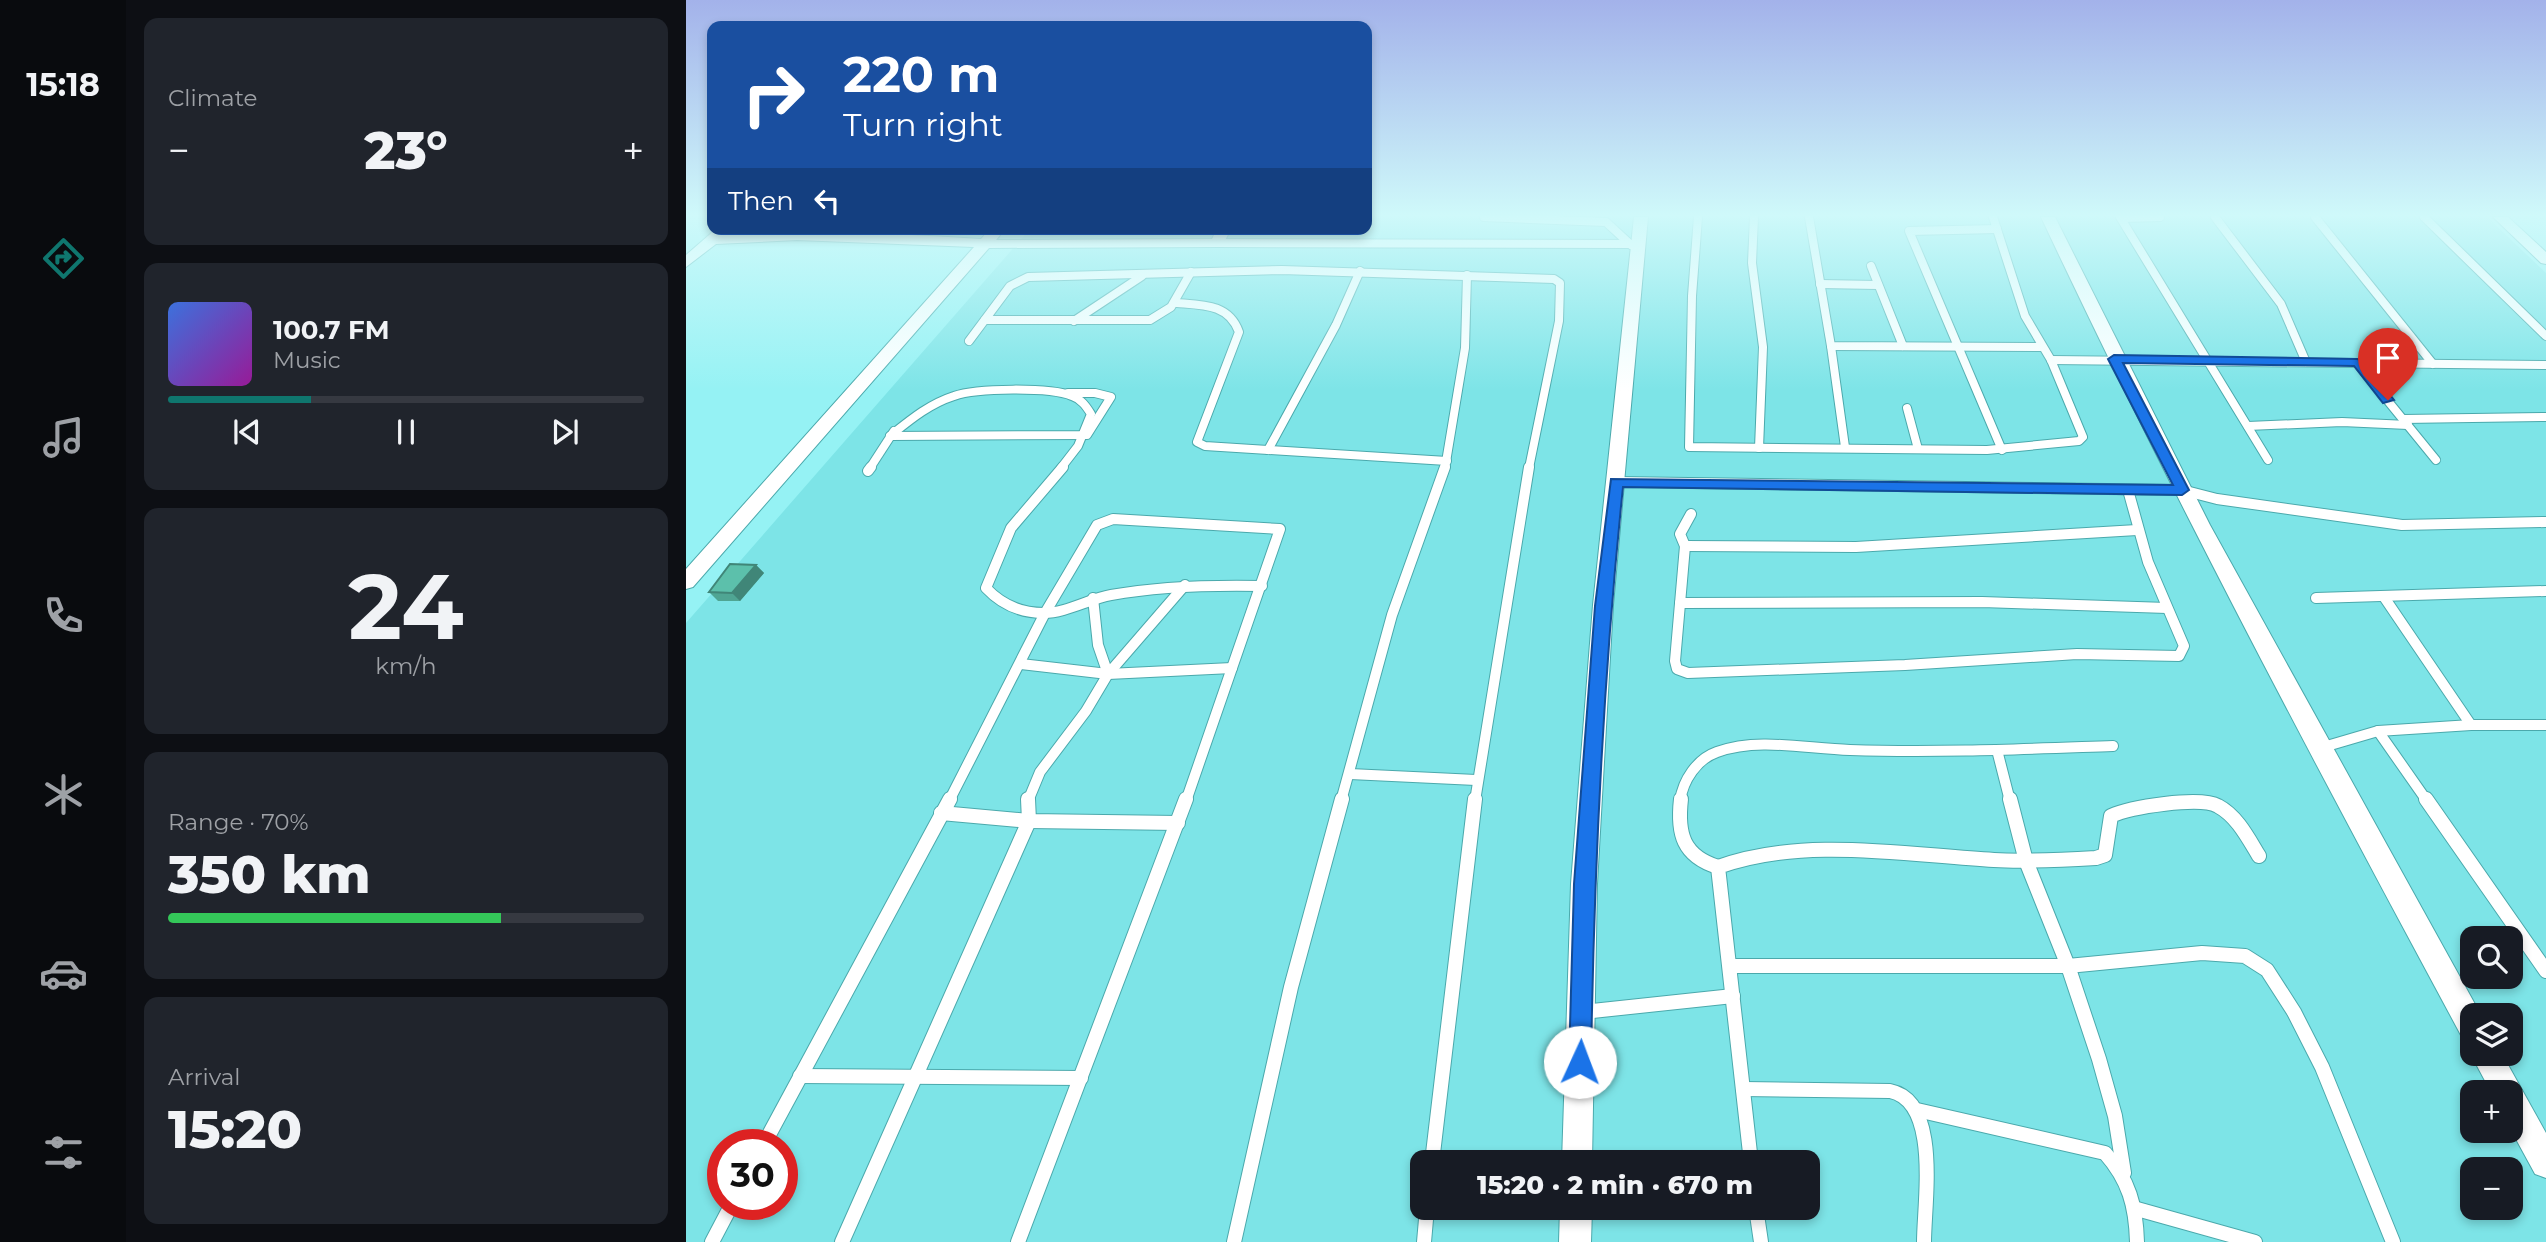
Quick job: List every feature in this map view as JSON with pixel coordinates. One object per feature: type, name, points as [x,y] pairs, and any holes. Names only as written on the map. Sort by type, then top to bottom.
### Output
[{"type":"street","points":[[686,582],[958,275]]},
{"type":"street","points":[[1577,1150],[1584,884],[1603,606],[1616,482],[1632,275]]},
{"type":"street","points":[[2075,275],[2114,359],[2182,490],[2460,1005]]},
{"type":"street","points":[[2523,1122],[2546,1163]]},
{"type":"street","points":[[1574,1242],[1575,1220]]},
{"type":"lane","points":[[969,341],[1010,286],[1028,277],[1155,275]]},
{"type":"lane","points":[[985,320],[1150,320],[1164,315],[1177,303],[1190,275]]},
{"type":"lane","points":[[1268,450],[1336,325],[1358,275]]},
{"type":"lane","points":[[1234,1242],[1291,987],[1392,615],[1437,497],[1447,461],[1465,348],[1467,275],[1554,279],[1560,284],[1559,321],[1512,556],[1476,780],[1433,1150]]},
{"type":"lane","points":[[1694,275],[1687,440],[1689,447],[1696,450],[1845,447],[2002,450],[2059,445],[2083,438],[2050,360],[2025,316],[2012,275]]},
{"type":"lane","points":[[1754,275],[1763,347],[1759,448]]},
{"type":"lane","points":[[1818,275],[1845,447]]},
{"type":"lane","points":[[1874,275],[1903,346]]},
{"type":"lane","points":[[1928,275],[2002,450]]},
{"type":"lane","points":[[2156,275],[2268,460]]},
{"type":"lane","points":[[2262,275],[2281,304],[2306,362]]},
{"type":"lane","points":[[2362,275],[2433,364]]},
{"type":"lane","points":[[2483,275],[2546,336]]},
{"type":"lane","points":[[1074,321],[1142,276]]},
{"type":"lane","points":[[1819,284],[1878,285]]},
{"type":"lane","points":[[1177,303],[1214,306],[1228,311],[1236,318],[1239,332],[1197,442],[1205,446],[1447,461]]},
{"type":"lane","points":[[1831,346],[2042,348]]},
{"type":"lane","points":[[2050,360],[2546,365]]},
{"type":"lane","points":[[2357,363],[2436,460]]},
{"type":"lane","points":[[890,436],[916,412],[941,398],[975,390],[1071,395],[1084,403],[1091,414],[1087,435]]},
{"type":"lane","points":[[869,471],[890,436],[912,411],[925,401],[944,394],[1107,395],[1111,397],[1087,435],[1001,544],[986,588],[995,599],[1009,607],[1045,613],[1093,598],[1185,585],[1262,586]]},
{"type":"lane","points":[[1907,408],[1918,449]]},
{"type":"lane","points":[[2248,426],[2546,416]]},
{"type":"lane","points":[[890,436],[1087,435]]},
{"type":"lane","points":[[1616,482],[2182,490],[2217,499],[2402,524],[2546,522]]},
{"type":"lane","points":[[1691,514],[1680,534],[1685,546],[1675,661],[1677,668],[1688,673],[1905,665],[2077,653],[2179,656],[2184,646],[2137,530],[2127,490]]},
{"type":"lane","points":[[772,1129],[1021,664],[1045,613],[1097,525],[1113,519],[1280,529],[1178,823],[1018,1242]]},
{"type":"lane","points":[[1685,546],[1856,547],[2137,530]]},
{"type":"lane","points":[[842,1242],[1029,821],[1028,800],[1040,772],[1108,674],[1185,585]]},
{"type":"lane","points":[[2316,598],[2546,591]]},
{"type":"lane","points":[[2384,597],[2471,725]]},
{"type":"lane","points":[[1093,598],[1098,645],[1108,674]]},
{"type":"lane","points":[[1680,603],[1982,602],[2167,608]]},
{"type":"lane","points":[[1021,664],[1108,674],[1232,668]]},
{"type":"lane","points":[[2320,748],[2378,732],[2471,725],[2546,725]]},
{"type":"lane","points":[[2378,732],[2546,971]]},
{"type":"lane","points":[[2113,746],[1997,750],[1745,746],[1712,753],[1688,778],[1676,805],[1685,847],[1704,866],[1718,867],[1732,859],[1826,852],[2026,861],[2105,855],[2111,816],[2126,809],[2209,802],[2222,806],[2233,816],[2259,856]]},
{"type":"lane","points":[[1997,750],[2026,861],[2068,967],[2115,1116],[2124,1173],[2137,1209],[2137,1242]]},
{"type":"lane","points":[[1350,774],[1476,780]]},
{"type":"lane","points":[[942,813],[1029,821],[1178,823]]},
{"type":"lane","points":[[1718,867],[1750,1150]]},
{"type":"lane","points":[[1730,966],[2068,967],[2202,953],[2245,956],[2267,970],[2282,989],[2322,1067],[2393,1242]]},
{"type":"lane","points":[[1581,1012],[1733,996]]},
{"type":"lane","points":[[800,1076],[1080,1078]]},
{"type":"lane","points":[[1743,1089],[1890,1091],[1907,1096],[1917,1110],[1927,1186],[1923,1242]]},
{"type":"lane","points":[[1917,1110],[2105,1153],[2124,1173]]},
{"type":"lane","points":[[2137,1209],[2255,1242]]},
{"type":"lane","points":[[712,1242],[724,1220]]},
{"type":"lane","points":[[1424,1242],[1426,1220]]},
{"type":"lane","points":[[1758,1220],[1761,1242]]},
{"type":"shaded area","points":[[990,275],[2546,275],[2546,1242],[686,1242],[686,623]]},
{"type":"building","points":[[730,564],[756,565],[732,593],[709,592]]},
{"type":"route","points":[[1580,1062],[1584,884],[1603,606],[1616,482],[2182,490],[2114,359],[2357,363],[2388,400]]}]
